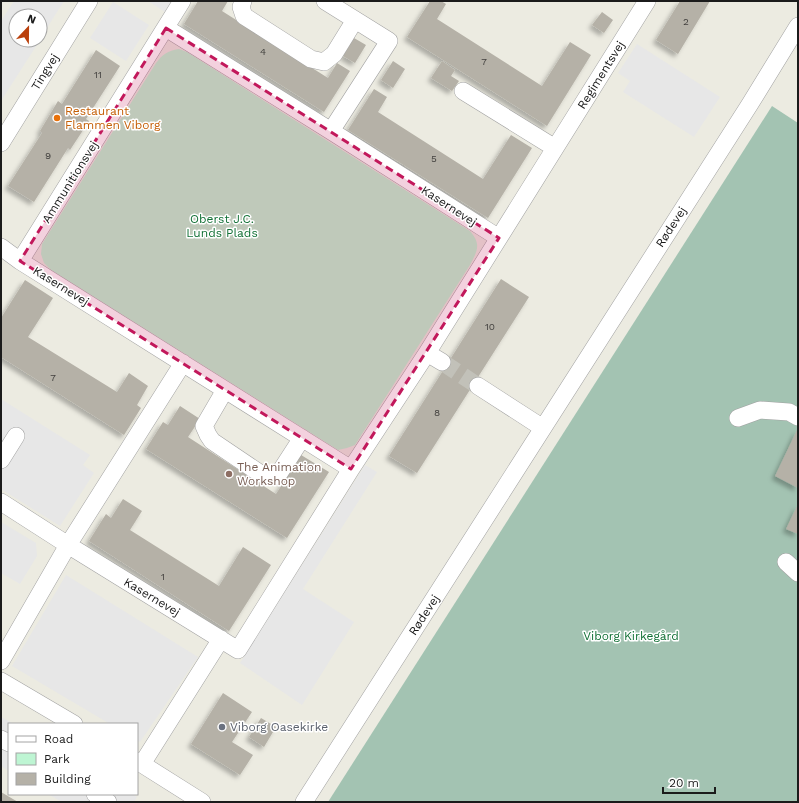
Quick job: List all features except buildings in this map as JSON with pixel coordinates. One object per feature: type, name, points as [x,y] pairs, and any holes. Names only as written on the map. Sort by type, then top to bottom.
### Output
[{"type":"street","name":"Tingvej","points":[[1,143],[89,1]]},
{"type":"street","name":"Ammunitionsvej","points":[[20,261],[182,1]]},
{"type":"street","points":[[243,1],[242,7],[244,16],[311,59],[324,62],[334,54],[355,20]]},
{"type":"street","points":[[325,1],[389,41],[331,131]]},
{"type":"street","name":"Regimentsvej","points":[[499,238],[647,1]]},
{"type":"street","name":"Rødevej","points":[[304,802],[750,104],[798,26]]},
{"type":"street","name":"Kasernevej","points":[[1,502],[238,650],[351,469],[427,354],[499,238],[166,28]]},
{"type":"street","points":[[463,91],[555,148]]},
{"type":"street","name":"Kasernevej","points":[[1,247],[20,261],[351,469]]},
{"type":"street","points":[[427,354],[442,362]]},
{"type":"street","points":[[1,661],[68,545],[183,363]]},
{"type":"street","points":[[478,386],[543,428]]},
{"type":"street","points":[[225,390],[204,426],[212,441],[261,474],[271,478],[278,475],[302,438]]},
{"type":"street","points":[[738,418],[760,410],[789,412],[798,417]]},
{"type":"street","points":[[1,460],[16,436]]},
{"type":"street","points":[[798,561],[786,562],[798,573]]},
{"type":"street","points":[[202,802],[139,762],[221,639]]},
{"type":"street","points":[[1,681],[72,723]]},
{"type":"street","points":[[97,795],[108,802]]},
{"type":"highlighted area","points":[[166,28],[499,238],[351,469],[20,261]]},
{"type":"green space","name":"Oberst J.C. Lunds Plads","points":[[179,49],[187,52],[470,231],[476,240],[477,247],[470,265],[355,445],[338,450],[51,270],[44,263],[41,254],[42,244],[156,63],[166,53]]},
{"type":"green space","name":"Viborg Kirkegård","points":[[772,106],[798,123],[798,802],[328,802]]},
{"type":"shaded area","points":[[14,1],[64,1],[48,26],[48,8],[9,8]]},
{"type":"shaded area","points":[[148,1],[172,1],[165,12]]},
{"type":"shaded area","points":[[113,2],[149,25],[126,61],[90,38]]},
{"type":"shaded area","points":[[8,10],[8,48],[35,48],[1,101],[1,21]]},
{"type":"shaded area","points":[[637,44],[720,97],[694,137],[623,92],[630,81],[618,73]]},
{"type":"shaded area","points":[[1,399],[90,455],[83,465],[94,473],[60,526],[1,489]]},
{"type":"shaded area","points":[[365,465],[377,472],[303,589],[354,622],[302,705],[240,663]]},
{"type":"shaded area","points":[[1,522],[36,543],[37,556],[20,584],[1,573]]},
{"type":"shaded area","points":[[66,575],[198,657],[140,742],[138,741],[138,723],[108,723],[12,666]]},
{"type":"shaded area","points":[[1,717],[12,723],[8,723],[8,770],[1,766]]},
{"type":"shaded area","points":[[50,795],[134,795],[137,797],[134,802],[62,802]]},
{"type":"tunnel","points":[[442,362],[478,386]]},
{"type":"place","name":"Restaurant Flammen Viborg","points":[[57,118]]},
{"type":"place","name":"The Animation Workshop","points":[[229,474]]},
{"type":"place","name":"Viborg Oasekirke","points":[[222,727]]}]
